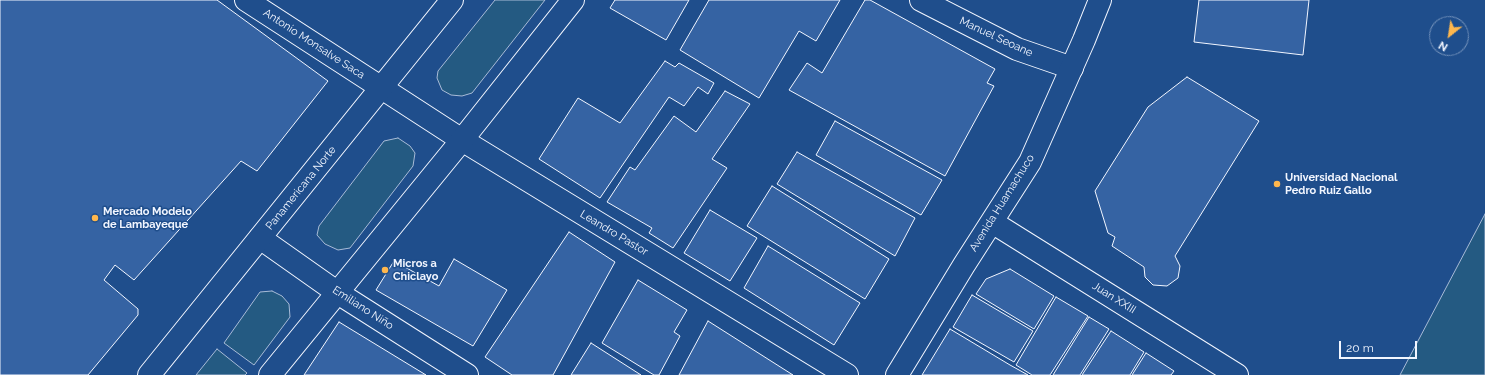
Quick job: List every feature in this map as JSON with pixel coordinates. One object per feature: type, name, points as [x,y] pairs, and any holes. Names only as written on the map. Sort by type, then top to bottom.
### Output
[{"type":"main road","name":"Antonio Monsalve Saca","points":[[246,0],[382,88]]},
{"type":"main road","name":"Panamericana Norte","points":[[148,375],[452,0]]},
{"type":"main road","points":[[270,375],[462,140],[573,0]]},
{"type":"main road","name":"Manuel Seoane","points":[[922,0],[1017,49],[1072,68]]},
{"type":"main road","name":"Avenida Huamachuco","points":[[897,375],[964,265],[1030,162],[1072,68],[1100,0]]},
{"type":"main road","name":"Leandro Pastor","points":[[382,88],[462,140],[847,375]]},
{"type":"main road","name":"Juan XXIII","points":[[992,222],[1237,375]]},
{"type":"main road","name":"Emiliano Niño","points":[[260,238],[338,293],[467,375]]},
{"type":"shaded area","points":[[495,0],[545,0],[472,93],[462,96],[451,95],[442,90],[437,78],[438,71]]},
{"type":"shaded area","points":[[398,138],[410,146],[415,153],[413,166],[350,248],[338,250],[325,244],[317,235],[319,226],[384,141]]},
{"type":"shaded area","points":[[1485,214],[1485,375],[1400,375]]},
{"type":"shaded area","points":[[272,291],[282,296],[289,304],[290,317],[254,365],[224,343],[260,292]]},
{"type":"shaded area","points":[[217,349],[247,373],[245,375],[196,375]]},
{"type":"building","name":"Mercado Modelo de Lambayeque","points":[[0,0],[217,0],[328,81],[257,171],[241,161],[134,280],[115,265],[104,280],[138,309],[138,315],[88,375],[0,375]]},
{"type":"building","points":[[615,0],[689,0],[666,40],[610,8]]},
{"type":"building","points":[[709,0],[840,0],[816,41],[799,31],[759,98],[680,50]]},
{"type":"building","points":[[865,0],[870,0],[995,69],[987,83],[994,86],[945,176],[789,90],[807,63],[822,73]]},
{"type":"building","points":[[1199,0],[1309,0],[1303,55],[1194,42]]},
{"type":"building","points":[[665,61],[675,67],[679,63],[714,83],[708,94],[698,87],[684,106],[669,97],[600,198],[539,159],[578,98],[620,123]]},
{"type":"building","points":[[1187,77],[1259,121],[1175,256],[1180,266],[1178,278],[1167,286],[1153,285],[1145,277],[1144,267],[1112,246],[1115,237],[1108,233],[1095,191],[1148,107]]},
{"type":"building","points":[[725,91],[750,104],[712,159],[727,168],[673,248],[649,233],[652,228],[607,202],[630,167],[635,170],[674,116],[696,132]]},
{"type":"building","points":[[835,121],[942,180],[921,215],[816,155]]},
{"type":"building","points":[[797,152],[915,218],[895,256],[777,184]]},
{"type":"building","points":[[772,186],[889,259],[865,299],[747,226]]},
{"type":"building","points":[[710,210],[757,238],[730,281],[684,253]]},
{"type":"building","points":[[569,232],[615,262],[553,375],[512,375],[485,357]]},
{"type":"building","points":[[768,246],[860,303],[834,345],[744,288]]},
{"type":"building","points":[[454,259],[507,290],[473,346],[376,290],[394,261],[439,286]]},
{"type":"building","points":[[1010,269],[1054,296],[1034,329],[976,294],[986,279]]},
{"type":"building","points":[[638,280],[687,310],[674,332],[680,336],[659,375],[654,375],[602,343]]},
{"type":"building","points":[[972,295],[1033,331],[1014,362],[953,327]]},
{"type":"building","points":[[1056,297],[1088,316],[1050,375],[1032,375],[1016,365]]},
{"type":"building","points":[[1089,317],[1109,329],[1080,375],[1053,375]]},
{"type":"building","points":[[708,321],[793,375],[679,375]]},
{"type":"building","points":[[339,322],[426,375],[304,375]]},
{"type":"building","points":[[950,329],[1010,365],[1028,375],[922,375]]},
{"type":"building","points":[[1111,331],[1144,352],[1130,375],[1082,375]]},
{"type":"building","points":[[591,343],[641,375],[571,375]]},
{"type":"building","points":[[1146,353],[1174,371],[1171,375],[1132,375]]},
{"type":"place","name":"Universidad Nacional Pedro Ruiz Gallo","points":[[1277,184]]},
{"type":"place","name":"Mercado Modelo de Lambayeque","points":[[95,218]]},
{"type":"place","name":"Micros a Chiclayo","points":[[385,270]]}]
